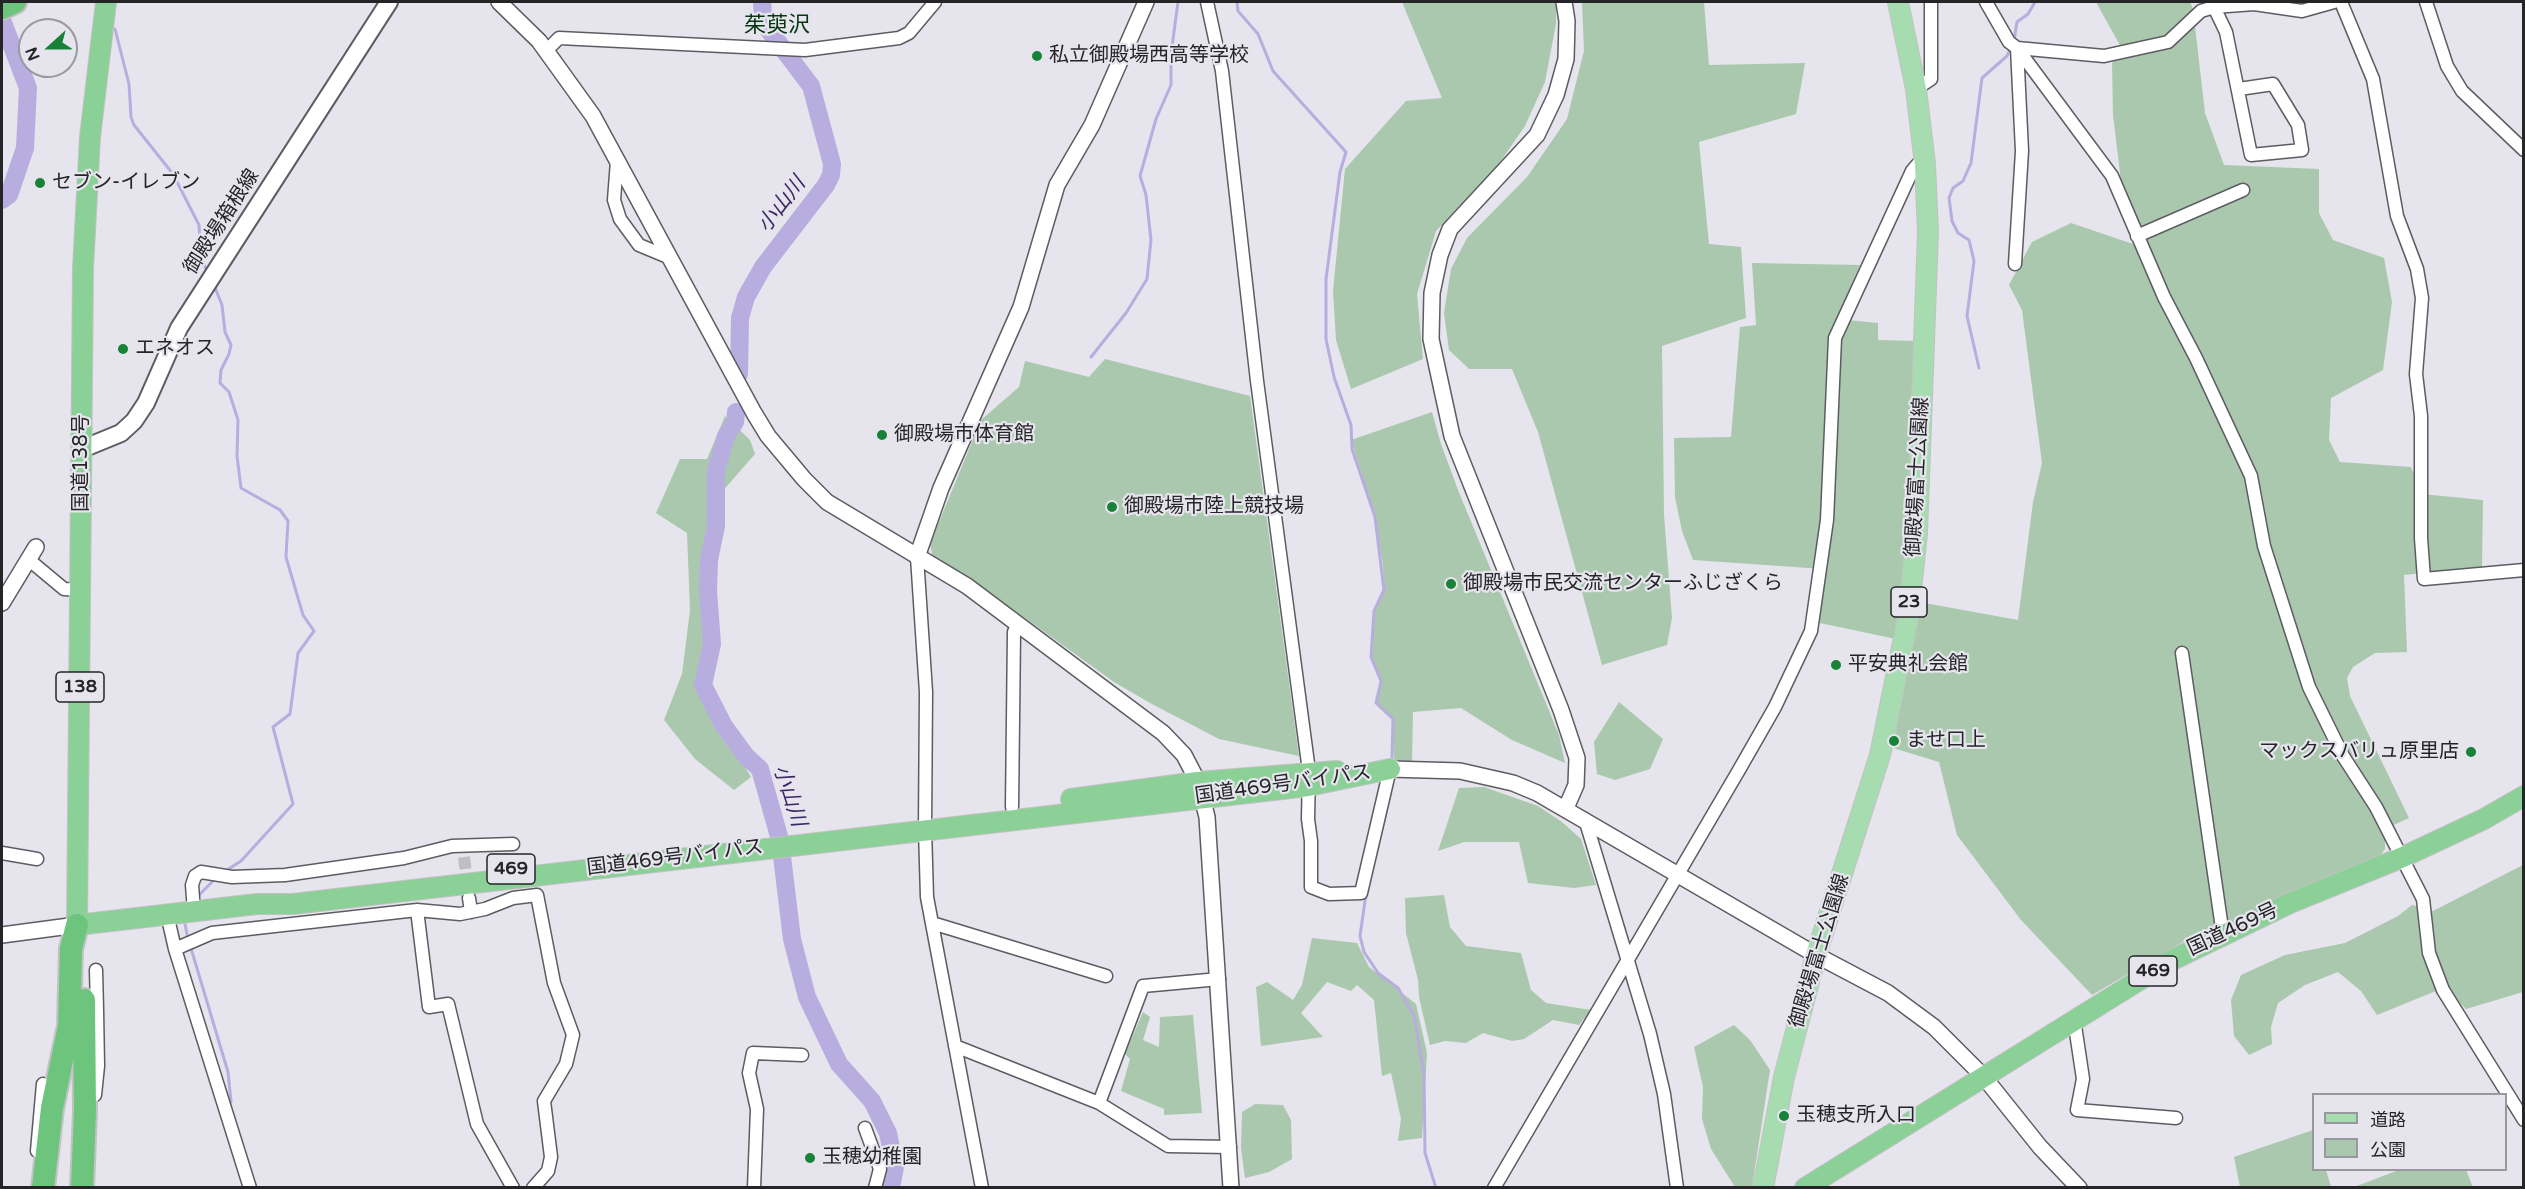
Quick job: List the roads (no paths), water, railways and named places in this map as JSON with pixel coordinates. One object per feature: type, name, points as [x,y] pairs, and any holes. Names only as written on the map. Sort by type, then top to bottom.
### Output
[{"type":"highway","points":[[2,8],[15,2]]},
{"type":"highway","name":"国道138号","points":[[77,926],[85,222],[90,137],[106,2]]},
{"type":"highway","name":"国道469号バイパス","points":[[925,823],[1012,807],[1389,769]]},
{"type":"highway","name":"国道469号バイパス","points":[[77,926],[257,904],[290,895],[766,843],[1200,789]]},
{"type":"highway","name":"国道469号","points":[[1815,1186],[2074,1019],[2170,961],[2290,903],[2403,857],[2484,819],[2523,796]]},
{"type":"highway","name":"138","points":[[77,926],[90,1010],[82,1188]]},
{"type":"highway","name":"138","points":[[43,1188],[52,1108],[69,1026],[71,950],[77,926]]},
{"type":"main road","name":"御殿場箱根線","points":[[82,449],[121,433],[134,421],[146,403],[179,328],[389,2]]},
{"type":"main road","name":"御殿場富士公園線","points":[[1763,1188],[1784,1077],[1816,955],[1880,755],[1908,618],[1917,533],[1927,286],[1925,164],[1916,89],[1898,2]]},
{"type":"street","points":[[499,2],[546,51],[593,116],[754,414],[786,459],[827,502],[967,586],[1163,733],[1184,755],[1200,789],[1207,817],[1232,1188]]},
{"type":"street","points":[[546,51],[559,38],[805,50],[899,38],[909,33],[935,2]]},
{"type":"street","points":[[982,1188],[927,897],[926,692],[917,557],[941,488],[1021,307],[1057,185],[1092,125],[1146,2]]},
{"type":"street","points":[[1207,2],[1223,82],[1257,381],[1309,778],[1311,888],[1329,894],[1361,892],[1389,769],[1460,771],[1513,783],[1566,808],[1816,955],[1888,993],[1934,1027],[1984,1077],[2040,1147],[2079,1188]]},
{"type":"street","points":[[1564,2],[1567,21],[1566,59],[1556,95],[1537,135],[1450,229],[1440,255],[1432,293],[1431,339],[1452,436],[1561,710],[1577,758],[1576,785],[1566,808]]},
{"type":"street","points":[[1916,89],[1931,79],[1931,2]]},
{"type":"street","points":[[1986,2],[2009,42],[2017,48],[2112,176],[2137,236],[2251,476],[2264,546],[2309,687],[2343,756],[2376,807],[2423,899],[2429,953],[2443,990],[2506,1093]]},
{"type":"street","points":[[2017,48],[2104,56],[2168,42],[2201,11],[2254,4],[2302,11],[2334,2]]},
{"type":"street","points":[[2342,2],[2373,79],[2397,216],[2416,269],[2422,298],[2416,374],[2421,416],[2421,538],[2424,579],[2523,570]]},
{"type":"street","points":[[2426,2],[2447,66],[2462,91],[2523,150]]},
{"type":"street","points":[[2214,8],[2226,32],[2239,89],[2250,155],[2302,150],[2298,125],[2273,84],[2239,89]]},
{"type":"street","points":[[2015,264],[2022,151],[2017,48]]},
{"type":"street","points":[[617,161],[614,200],[620,219],[639,245],[668,257]]},
{"type":"street","points":[[1494,1188],[1775,707],[1811,631],[1827,520],[1835,338],[1912,171],[1918,164],[1925,164]]},
{"type":"street","points":[[2137,236],[2243,190]]},
{"type":"street","points":[[2,603],[32,553],[64,589],[81,590]]},
{"type":"street","points":[[1012,807],[1014,632],[1017,625]]},
{"type":"street","points":[[2182,653],[2223,935]]},
{"type":"street","points":[[1585,819],[1647,1023],[1664,1094],[1677,1188]]},
{"type":"street","points":[[194,911],[192,885],[195,876],[201,872],[232,878],[285,875],[513,844]]},
{"type":"street","points":[[2,854],[38,859]]},
{"type":"street","points":[[175,949],[212,933],[417,910],[460,914],[513,898],[537,895],[554,983],[573,1035],[566,1064],[544,1101],[551,1158],[548,1171],[533,1188]]},
{"type":"street","points":[[469,898],[471,912]]},
{"type":"street","points":[[417,910],[429,1007],[448,1004],[477,1124],[513,1188]]},
{"type":"street","points":[[167,914],[175,949],[250,1188]]},
{"type":"street","points":[[932,923],[1106,976]]},
{"type":"street","points":[[2,934],[77,926]]},
{"type":"street","points":[[92,1188],[98,1066],[90,1010],[96,970]]},
{"type":"street","points":[[1100,1103],[1143,986],[1219,980]]},
{"type":"street","points":[[2074,1019],[2083,1079],[2077,1110],[2176,1118]]},
{"type":"street","points":[[955,1046],[1100,1103],[1168,1146],[1230,1147]]},
{"type":"street","points":[[754,1188],[757,1109],[749,1073],[753,1053],[802,1055]]},
{"type":"street","points":[[33,1188],[43,1083]]},
{"type":"street","points":[[2507,1094],[2523,1120]]},
{"type":"street","points":[[865,1128],[880,1169],[876,1188]]},
{"type":"waterway","name":"小山川","points":[[739,374],[740,318],[746,297],[763,267],[826,185],[831,175],[832,164],[811,86],[768,29],[763,16],[762,2]]},
{"type":"waterway","points":[[1091,357],[1126,313],[1147,279],[1151,240],[1146,195],[1140,176],[1156,119],[1171,85],[1171,54],[1178,2]]},
{"type":"waterway","points":[[1237,2],[1238,11],[1258,34],[1273,71],[1346,152],[1340,172],[1326,279],[1326,339],[1334,377],[1351,425],[1352,449],[1375,517],[1384,590],[1374,611],[1371,657],[1381,681],[1376,703],[1393,719],[1392,757]]},
{"type":"waterway","points":[[2014,41],[2017,22],[2028,14],[2035,2]]},
{"type":"waterway","points":[[2,20],[28,88],[25,148],[9,195],[2,200]]},
{"type":"waterway","points":[[115,29],[129,84],[131,117],[134,125],[173,174],[199,225],[201,257],[208,274]]},
{"type":"waterway","points":[[1979,368],[1967,316],[1974,261],[1969,240],[1958,233],[1952,221],[1949,198],[1953,188],[1963,181],[1971,163],[1982,78],[2007,56],[2011,47]]},
{"type":"waterway","points":[[214,285],[222,305],[225,332],[231,345],[221,370],[220,383],[229,392],[238,420],[237,456],[241,488],[280,510],[288,521],[286,557],[303,615],[314,631],[298,653],[290,714],[273,727],[293,804],[241,861],[224,872]]},
{"type":"waterway","name":"小山川","points":[[736,412],[735,422],[726,436],[716,471],[716,526],[709,560],[708,591],[712,644],[703,685],[724,726],[746,756],[760,769],[780,840],[792,939],[807,997],[839,1064],[872,1101],[888,1133],[895,1167],[891,1188]]},
{"type":"waterway","points":[[1373,867],[1390,795]]},
{"type":"waterway","points":[[199,895],[216,878]]},
{"type":"waterway","points":[[1366,894],[1360,936],[1364,952],[1378,973],[1398,988],[1414,1016],[1424,1073],[1425,1153],[1436,1188]]},
{"type":"waterway","points":[[185,924],[188,939]]},
{"type":"waterway","points":[[190,945],[228,1072],[231,1102]]},
{"type":"tunnel","points":[[464,857],[468,888]]},
{"type":"place","name":"私立御殿場西高等学校","points":[[1037,56]]},
{"type":"place","name":"セブン-イレブン","points":[[40,183]]},
{"type":"place","name":"エネオス","points":[[123,349]]},
{"type":"place","name":"御殿場市体育館","points":[[882,435]]},
{"type":"place","name":"御殿場市陸上競技場","points":[[1112,507]]},
{"type":"place","name":"御殿場市民交流センターふじざくら","points":[[1451,584]]},
{"type":"place","name":"平安典礼会館","points":[[1836,665]]},
{"type":"place","name":"ませ口上","points":[[1894,741]]},
{"type":"place","name":"マックスバリュ原里店","points":[[2471,752]]},
{"type":"place","name":"玉穂支所入口","points":[[1784,1116]]},
{"type":"place","name":"玉穂幼稚園","points":[[810,1158]]},
{"type":"district","name":"茱萸沢","points":[[777,26]]}]
